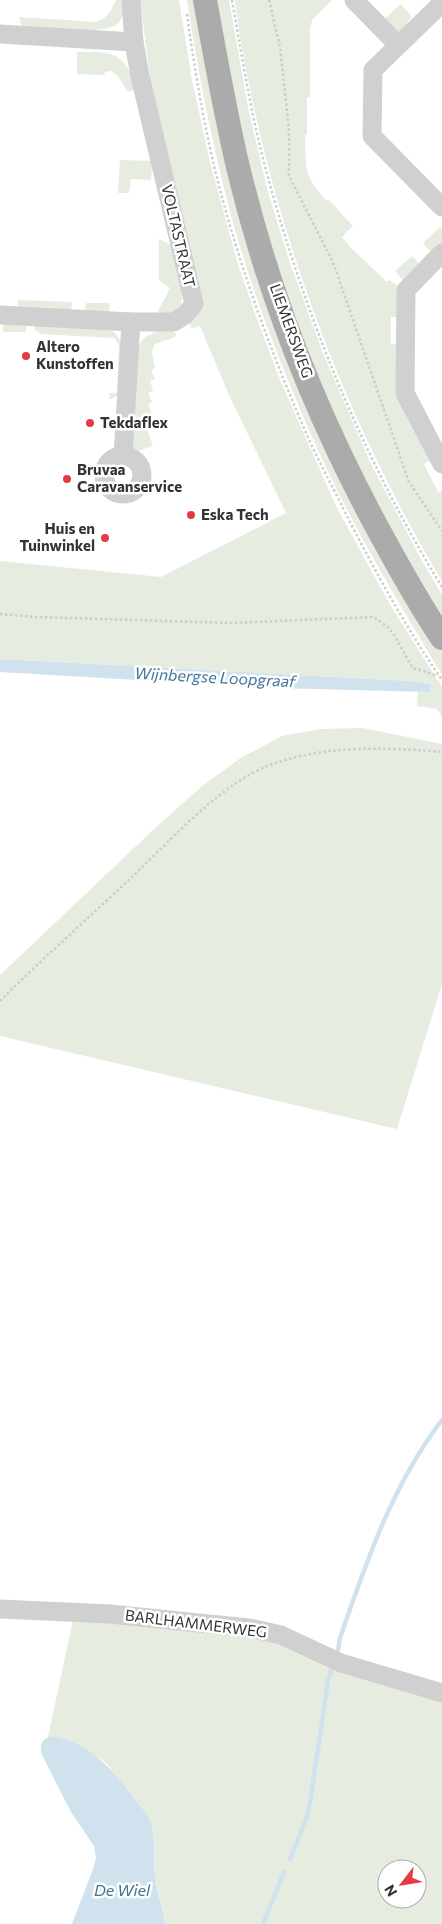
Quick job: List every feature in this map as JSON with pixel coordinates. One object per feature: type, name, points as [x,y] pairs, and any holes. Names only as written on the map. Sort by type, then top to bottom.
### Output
[{"type":"main road","name":"LIEMERSWEG","points":[[205,0],[220,86],[239,169],[262,252],[290,333],[322,413],[357,490],[393,557],[442,638]]},
{"type":"street","name":"VOLTASTRAAT","points":[[0,315],[131,322],[174,322],[194,304],[140,76],[134,42],[131,0]]},
{"type":"street","points":[[354,0],[398,45]]},
{"type":"street","points":[[440,10],[398,45],[373,70],[372,136],[442,207]]},
{"type":"street","points":[[0,34],[134,42]]},
{"type":"street","points":[[442,253],[406,290],[405,393],[442,464]]},
{"type":"street","points":[[123,456],[131,322]]},
{"type":"street","name":"BARLHAMMERWEG","points":[[0,1609],[110,1614],[249,1628],[281,1635],[341,1663],[442,1694]]},
{"type":"path","name":"LIEMERSWEG","points":[[232,0],[249,98],[266,169],[285,238],[313,318],[329,362],[363,440],[400,513],[442,586]]},
{"type":"path","points":[[269,0],[280,47],[289,130],[289,176],[333,262],[408,482],[442,531]]},
{"type":"path","points":[[0,614],[36,617],[231,623],[372,618],[386,624],[392,631],[413,668],[439,676],[442,680]]},
{"type":"path","points":[[0,1001],[198,814],[237,782],[253,772],[286,759],[323,750],[420,750],[442,752]]},
{"type":"shaded area","points":[[116,0],[126,0],[122,17],[116,25],[99,30],[26,28],[21,24],[19,17],[96,22],[109,14]]},
{"type":"shaded area","points":[[140,0],[179,0],[192,80],[210,162],[237,261],[254,311],[280,380],[337,508],[389,603],[442,687],[442,717],[437,709],[417,706],[418,692],[430,692],[430,684],[410,681],[0,659],[0,561],[161,577],[286,513],[229,395],[200,326],[191,329],[153,101]]},
{"type":"shaded area","points":[[187,0],[197,0],[243,218],[437,645],[442,652],[442,675],[389,585],[323,462],[273,342],[242,253],[225,192],[204,97]]},
{"type":"shaded area","points":[[213,0],[229,0],[249,112],[268,192],[290,263],[323,353],[371,464],[442,595],[442,623],[338,431],[269,250]]},
{"type":"shaded area","points":[[235,0],[332,0],[312,20],[310,30],[310,97],[307,97],[307,134],[305,135],[307,171],[319,192],[353,226],[342,237],[349,246],[387,282],[389,280],[401,288],[401,317],[391,317],[391,344],[401,344],[432,459],[424,464],[438,492],[442,491],[442,581],[384,475],[334,365],[312,308],[275,193],[260,134],[242,51]]},
{"type":"shaded area","points":[[401,4],[412,17],[407,22],[410,27],[398,34],[382,21]]},
{"type":"shaded area","points":[[77,52],[101,52],[116,56],[127,67],[138,88],[128,92],[118,76],[111,71],[105,72],[104,75],[77,74]]},
{"type":"shaded area","points":[[120,160],[152,161],[151,180],[131,179],[129,193],[118,193]]},
{"type":"shaded area","points":[[440,227],[442,230],[442,246],[433,255],[423,243]]},
{"type":"shaded area","points":[[159,239],[171,245],[180,278],[182,300],[178,309],[170,314],[156,315],[170,288],[159,280]]},
{"type":"shaded area","points":[[412,256],[422,267],[405,283],[395,271]]},
{"type":"shaded area","points":[[18,300],[72,302],[71,312],[18,309]]},
{"type":"shaded area","points":[[86,303],[110,303],[109,312],[85,311]]},
{"type":"shaded area","points":[[7,322],[26,326],[26,332],[3,332],[3,326]]},
{"type":"shaded area","points":[[35,324],[109,329],[115,333],[121,342],[120,394],[109,400],[110,393],[117,393],[119,346],[115,338],[41,334],[35,330]]},
{"type":"shaded area","points":[[161,330],[173,331],[176,334],[175,337],[155,344],[152,352],[155,368],[151,370],[155,379],[150,381],[153,391],[148,393],[152,402],[148,404],[152,414],[137,418],[134,415],[138,346],[145,337]]},
{"type":"shaded area","points":[[133,418],[144,425],[153,446],[135,452],[132,450]]},
{"type":"shaded area","points":[[363,728],[442,744],[442,984],[397,1129],[0,1036],[0,975],[201,787],[239,759],[282,736],[321,729]]},
{"type":"shaded area","points":[[73,1620],[227,1630],[278,1641],[352,1675],[442,1702],[442,1924],[165,1924],[155,1874],[154,1837],[135,1801],[107,1764],[95,1755],[50,1736],[48,1737]]},
{"type":"water","name":"Wijnbergse Loopgraaf","points":[[0,659],[410,681],[431,684],[430,692],[275,688],[0,672]]},
{"type":"water","name":"De Wiel","points":[[50,1736],[81,1746],[94,1755],[117,1776],[147,1815],[152,1829],[154,1866],[165,1924],[72,1924],[96,1858],[94,1846],[71,1812],[41,1753],[42,1743]]},
{"type":"waterway","points":[[338,1650],[340,1638],[382,1525],[409,1471],[424,1445],[442,1420]]},
{"type":"waterway","points":[[290,1859],[307,1817],[331,1670]]},
{"type":"waterway","points":[[263,1924],[284,1872]]},
{"type":"place","name":"Altero Kunstoffen","points":[[26,356]]},
{"type":"place","name":"Tekdaflex","points":[[90,423]]},
{"type":"place","name":"Bruvaa Caravanservice","points":[[67,479]]},
{"type":"place","name":"Eska Tech","points":[[191,515]]},
{"type":"place","name":"Huis en Tuinwinkel","points":[[105,538]]}]
